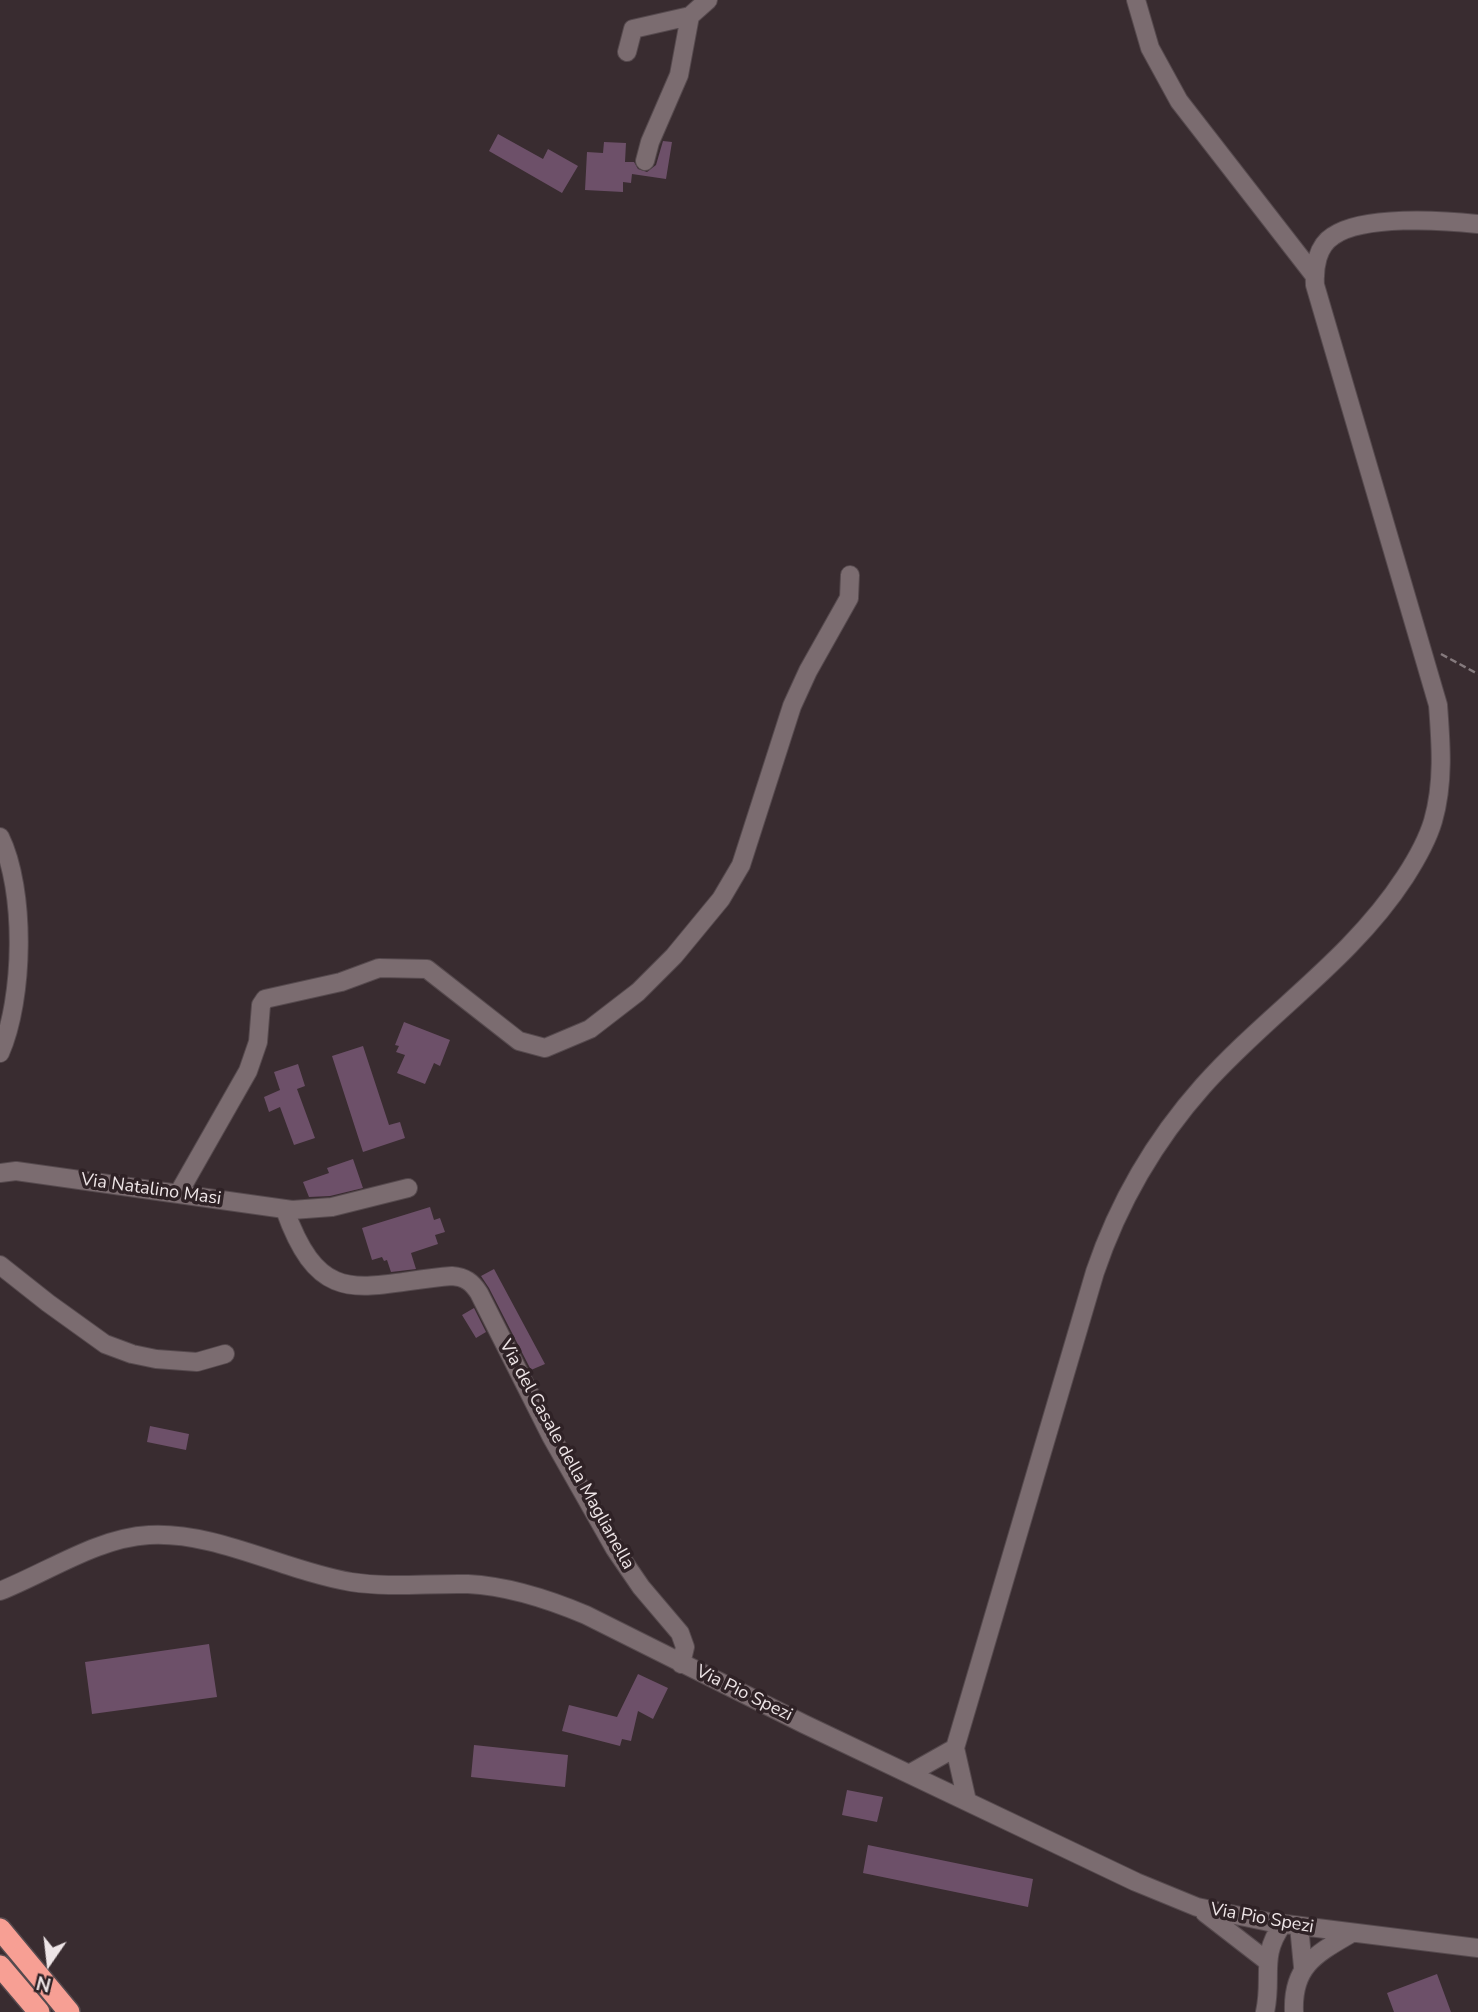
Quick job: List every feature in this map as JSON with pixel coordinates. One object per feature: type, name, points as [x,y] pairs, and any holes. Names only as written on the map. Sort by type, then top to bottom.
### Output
[{"type":"highway","points":[[0,1929],[69,2012]]},
{"type":"highway","points":[[0,1966],[39,2012]]},
{"type":"street","points":[[627,52],[633,29],[690,16],[708,0]]},
{"type":"street","points":[[967,1801],[955,1748],[1095,1272],[1113,1224],[1171,1124],[1204,1085],[1248,1040],[1337,960],[1365,931],[1393,895],[1423,846],[1433,821],[1439,793],[1441,751],[1438,705],[1314,275],[1179,101],[1150,48],[1136,0]]},
{"type":"street","points":[[645,162],[650,142],[679,75],[690,16]]},
{"type":"street","points":[[1314,275],[1321,248],[1331,237],[1348,229],[1434,219],[1478,224]]},
{"type":"street","points":[[178,1194],[248,1071],[258,1042],[261,1005],[265,999],[341,982],[379,968],[427,969],[519,1041],[545,1048],[590,1029],[638,992],[674,956],[721,900],[741,865],[792,706],[808,671],[849,598],[850,575]]},
{"type":"street","points":[[0,837],[13,872],[19,920],[10,1024],[0,1053]]},
{"type":"street","name":"Via Natalino Masi","points":[[8,1172],[285,1210],[332,1207],[408,1188]]},
{"type":"street","name":"Via del Casale della Maglianella","points":[[285,1210],[294,1234],[311,1262],[319,1272],[337,1282],[362,1285],[452,1276],[466,1279],[479,1293],[551,1436],[615,1549],[641,1587],[680,1633],[685,1647],[681,1664]]},
{"type":"street","points":[[0,1265],[105,1344],[156,1359],[197,1362],[225,1354]]},
{"type":"street","name":"Via Pio Spezi","points":[[0,1591],[124,1538],[149,1535],[180,1536],[219,1544],[301,1570],[351,1582],[389,1586],[476,1585],[527,1594],[586,1615],[909,1774],[1136,1882],[1197,1907],[1240,1918],[1478,1948]]},
{"type":"street","points":[[909,1774],[955,1748]]},
{"type":"street","points":[[1197,1907],[1267,1961]]},
{"type":"street","points":[[1265,2012],[1270,1945],[1291,1925],[1303,1968]]},
{"type":"street","points":[[1294,2012],[1295,1988],[1303,1968],[1322,1951],[1352,1933]]},
{"type":"street","points":[[1269,1982],[1283,2012]]},
{"type":"path","points":[[1422,644],[1478,674]]},
{"type":"building","points":[[498,134],[543,159],[548,149],[578,166],[562,193],[489,151]]},
{"type":"building","points":[[663,141],[672,142],[666,179],[632,174],[631,183],[623,182],[623,192],[585,190],[587,152],[603,153],[604,142],[626,143],[625,162],[634,162],[638,169],[647,172],[656,165]]},
{"type":"building","points":[[404,1022],[450,1040],[440,1066],[434,1063],[425,1084],[397,1073],[405,1055],[396,1052],[399,1046],[395,1045]]},
{"type":"building","points":[[363,1046],[389,1125],[400,1122],[405,1138],[363,1152],[332,1056]]},
{"type":"building","points":[[298,1064],[305,1086],[297,1089],[315,1138],[294,1145],[280,1107],[269,1112],[264,1097],[280,1090],[274,1072]]},
{"type":"building","points":[[353,1159],[363,1188],[330,1196],[309,1197],[303,1182],[329,1173],[327,1168]]},
{"type":"building","points":[[430,1207],[434,1220],[440,1218],[445,1232],[435,1235],[438,1244],[411,1253],[416,1269],[391,1272],[387,1260],[384,1261],[382,1257],[372,1260],[362,1228]]},
{"type":"building","points":[[494,1269],[545,1364],[531,1370],[481,1276]]},
{"type":"building","points":[[474,1308],[486,1332],[476,1338],[462,1315]]},
{"type":"building","points":[[150,1426],[189,1434],[186,1450],[147,1442]]},
{"type":"building","points":[[209,1644],[217,1697],[92,1714],[85,1662]]},
{"type":"building","points":[[638,1674],[668,1688],[653,1719],[638,1711],[631,1741],[622,1739],[620,1746],[562,1731],[569,1705],[617,1717]]},
{"type":"building","points":[[474,1745],[568,1755],[565,1787],[471,1777]]},
{"type":"building","points":[[847,1790],[883,1797],[877,1822],[842,1815]]},
{"type":"building","points":[[868,1845],[1033,1879],[1028,1907],[863,1873]]},
{"type":"building","points":[[1437,1974],[1451,2012],[1394,2012],[1387,1993]]}]
